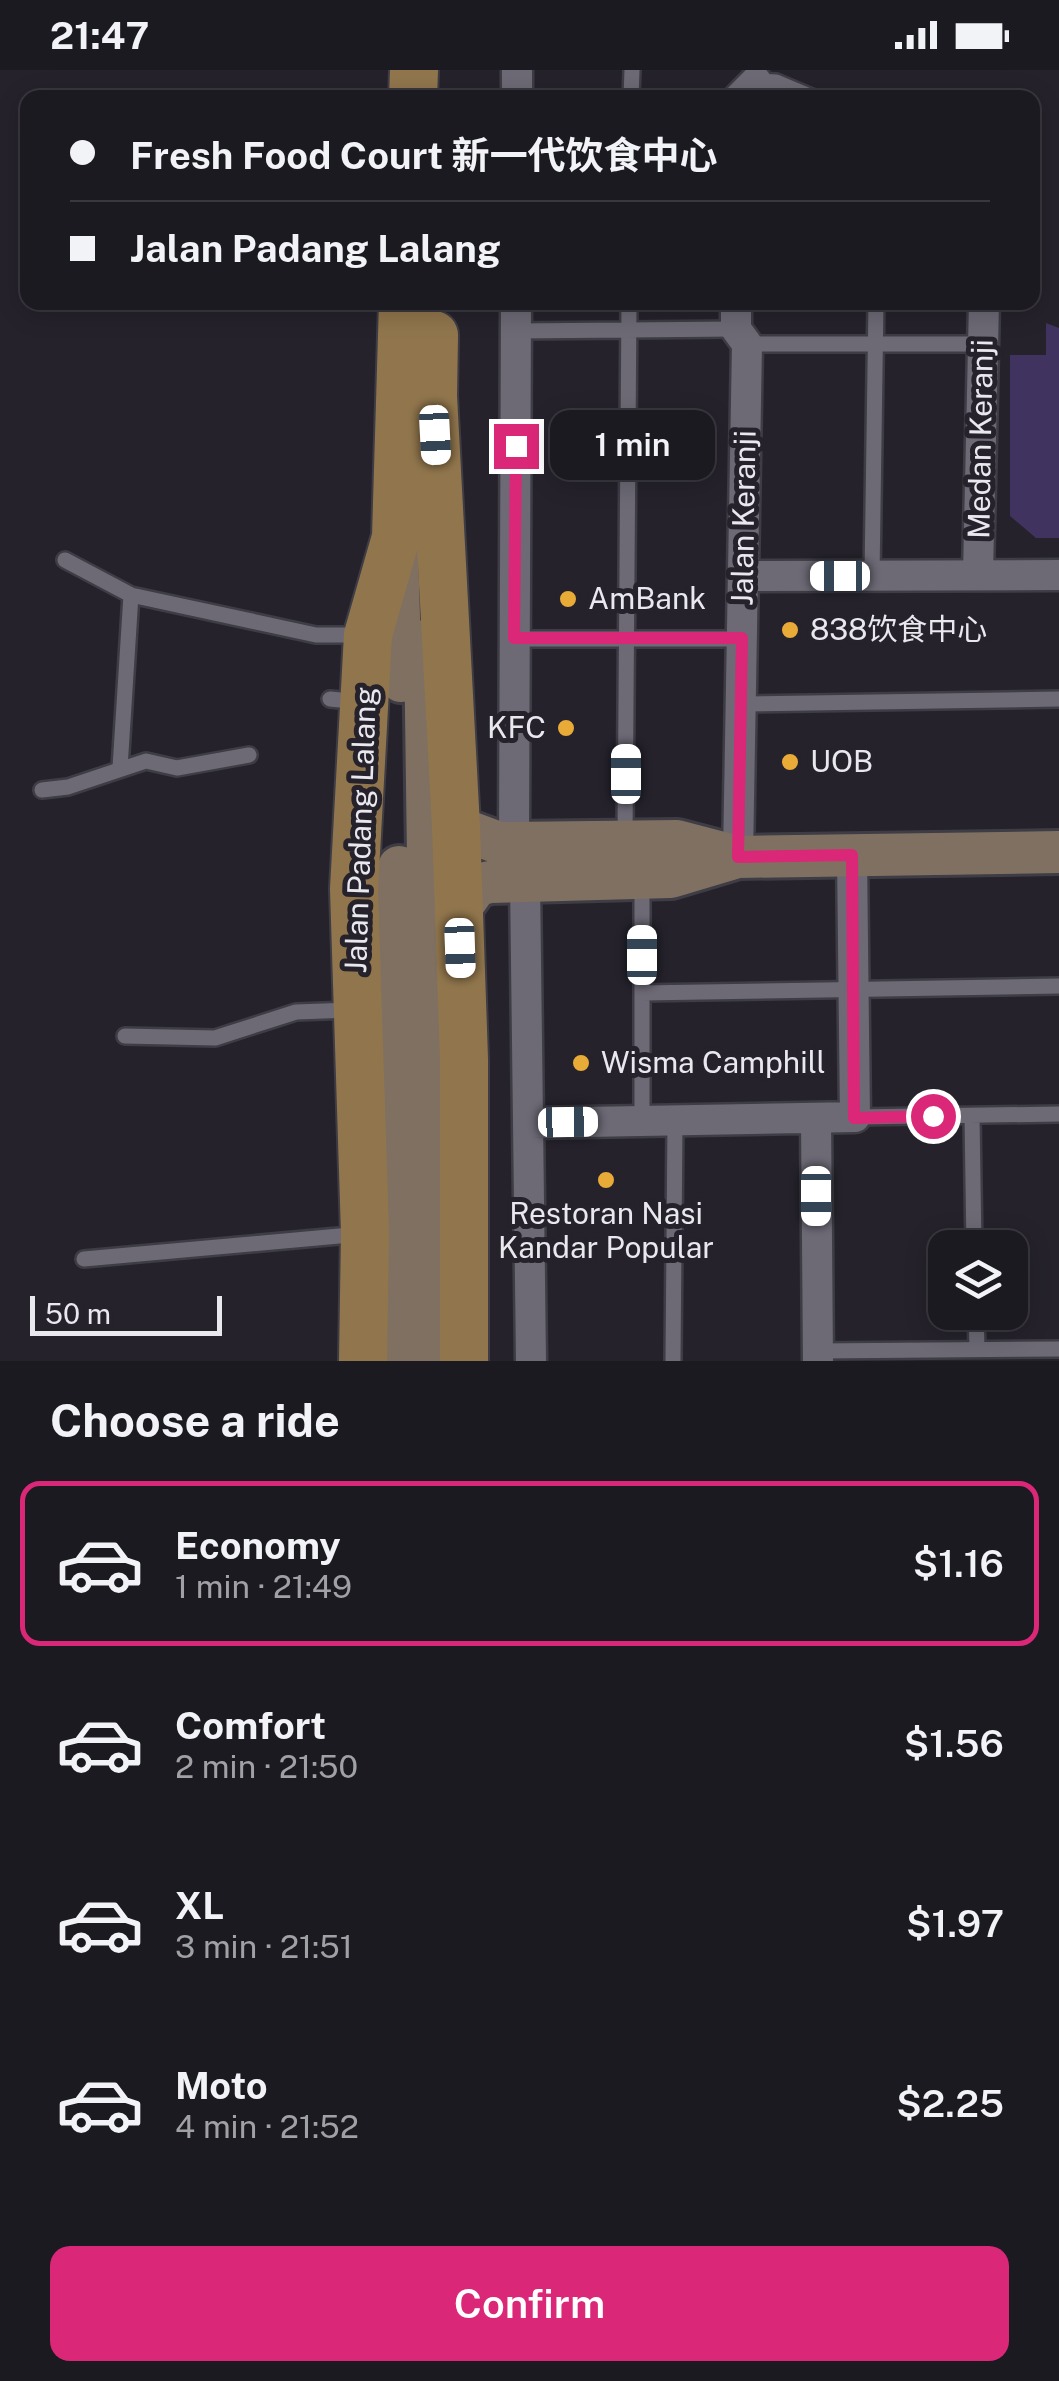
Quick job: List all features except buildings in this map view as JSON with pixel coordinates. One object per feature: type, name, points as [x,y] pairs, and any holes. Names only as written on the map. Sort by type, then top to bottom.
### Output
[{"type":"main road","name":"Jalan Padang Lalang","points":[[363,1361],[365,1233],[348,701],[396,537],[403,310]]},
{"type":"main road","points":[[435,310],[428,816],[459,910],[464,1361]]},
{"type":"street","name":"Medan Keranji","points":[[978,575],[984,310]]},
{"type":"street","points":[[516,316],[514,638],[531,1123],[531,1361]]},
{"type":"street","name":"Jalan Keranji","points":[[738,857],[743,576],[740,325]]},
{"type":"street","points":[[396,537],[401,631],[428,816],[435,1361]]},
{"type":"street","points":[[743,576],[1059,575]]},
{"type":"street","points":[[428,816],[484,839],[520,862]]},
{"type":"street","points":[[398,1361],[428,816]]},
{"type":"street","points":[[459,910],[477,885],[520,862],[634,860],[671,877],[738,857],[1059,852]]},
{"type":"street","points":[[531,1123],[854,1118],[852,855]]},
{"type":"street","points":[[816,1118],[818,1356]]},
{"type":"lane","points":[[748,89],[776,82],[795,90]]},
{"type":"lane","points":[[630,310],[627,638],[642,993],[642,1121]]},
{"type":"lane","points":[[872,576],[876,310]]},
{"type":"lane","points":[[516,316],[629,330],[740,325],[876,344],[983,344]]},
{"type":"lane","points":[[65,560],[131,596],[316,635],[368,635]]},
{"type":"lane","points":[[120,768],[131,596]]},
{"type":"lane","points":[[514,638],[742,638]]},
{"type":"lane","points":[[741,704],[1059,699]]},
{"type":"lane","points":[[42,790],[68,788],[146,761],[176,768],[249,755]]},
{"type":"lane","points":[[642,993],[1059,986]]},
{"type":"lane","points":[[126,1036],[215,1038],[296,1012],[355,1010]]},
{"type":"lane","points":[[854,1118],[1059,1114]]},
{"type":"lane","points":[[972,1116],[974,1230]]},
{"type":"lane","points":[[672,1361],[675,1120]]},
{"type":"lane","points":[[84,1258],[365,1233]]},
{"type":"lane","points":[[976,1330],[977,1349]]},
{"type":"lane","points":[[818,1356],[1059,1349]]},
{"type":"shaded area","points":[[1046,323],[1059,328],[1059,538],[1036,538],[1010,516],[1010,355],[1046,355]]},
{"type":"place","name":"AmBank","points":[[568,599]]},
{"type":"place","name":"838饮食中心","points":[[790,630]]},
{"type":"place","name":"KFC","points":[[566,728]]},
{"type":"place","name":"UOB","points":[[790,762]]},
{"type":"place","name":"Wisma Camphill","points":[[581,1063]]},
{"type":"place","name":"Restoran Nasi Kandar Popular","points":[[606,1180]]},
{"type":"route","points":[[516,446],[514,638],[742,638],[738,857],[852,855],[854,1118],[933,1116]]}]
